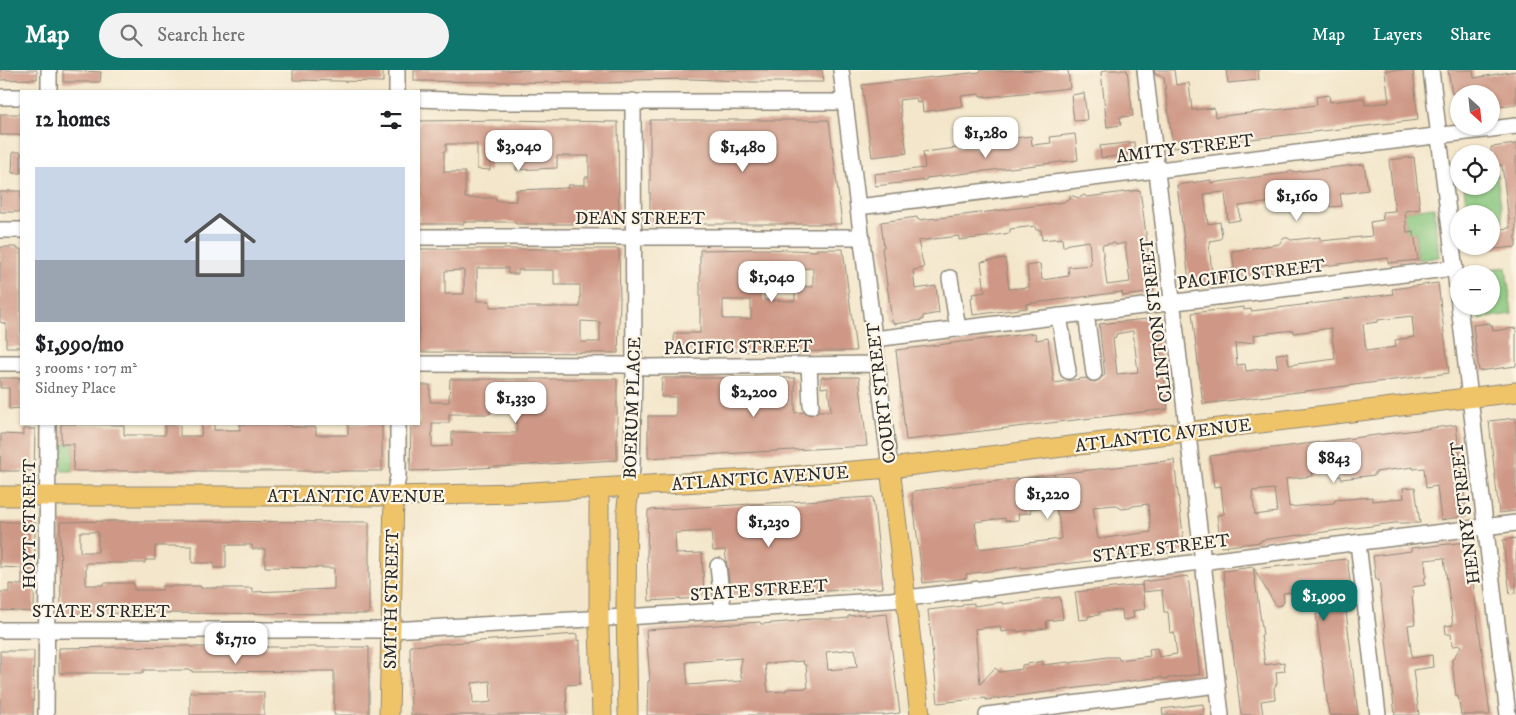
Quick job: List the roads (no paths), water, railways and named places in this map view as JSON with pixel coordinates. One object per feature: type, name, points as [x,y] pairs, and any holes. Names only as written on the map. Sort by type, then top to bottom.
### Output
[{"type":"main road","name":"ATLANTIC AVENUE","points":[[0,496],[394,496],[515,493],[630,486],[890,468],[1516,392]]},
{"type":"main road","name":"COURT STREET","points":[[890,468],[920,715]]},
{"type":"main road","name":"BOERUM PLACE","points":[[628,715],[626,618],[627,506],[630,486]]},
{"type":"main road","name":"BOERUM PLACE","points":[[599,488],[599,619],[602,715]]},
{"type":"main road","name":"SMITH STREET","points":[[389,715],[394,496]]},
{"type":"street","points":[[49,70],[49,90]]},
{"type":"street","points":[[397,70],[397,90]]},
{"type":"street","name":"CLINTON STREET","points":[[1145,70],[1221,715]]},
{"type":"street","name":"HENRY STREET","points":[[1431,70],[1454,265]]},
{"type":"street","name":"COURT STREET","points":[[846,71],[845,102],[890,468]]},
{"type":"street","points":[[0,97],[20,97]]},
{"type":"street","points":[[420,99],[500,102],[845,102]]},
{"type":"street","name":"BOERUM PLACE","points":[[630,486],[634,366],[633,101]]},
{"type":"street","name":"AMITY STREET","points":[[858,207],[1516,126]]},
{"type":"street","points":[[0,230],[20,230]]},
{"type":"street","name":"DEAN STREET","points":[[420,237],[862,237]]},
{"type":"street","name":"PACIFIC STREET","points":[[874,339],[1450,268]]},
{"type":"street","points":[[950,278],[958,329]]},
{"type":"street","points":[[1086,313],[1094,373]]},
{"type":"street","name":"HENRY STREET","points":[[1460,315],[1508,715]]},
{"type":"street","points":[[1059,316],[1068,371]]},
{"type":"street","points":[[0,363],[20,363]]},
{"type":"street","name":"PACIFIC STREET","points":[[420,364],[634,366],[877,364]]},
{"type":"street","points":[[809,365],[811,406]]},
{"type":"street","name":"HOYT STREET","points":[[46,715],[48,425]]},
{"type":"street","name":"SMITH STREET","points":[[394,496],[398,477],[398,425]]},
{"type":"street","name":"STATE STREET","points":[[0,630],[391,630],[626,618],[723,611],[765,601],[906,598],[1516,523]]},
{"type":"street","points":[[1358,543],[1378,715]]},
{"type":"street","points":[[718,566],[723,611]]},
{"type":"street","points":[[987,715],[1217,685]]}]
